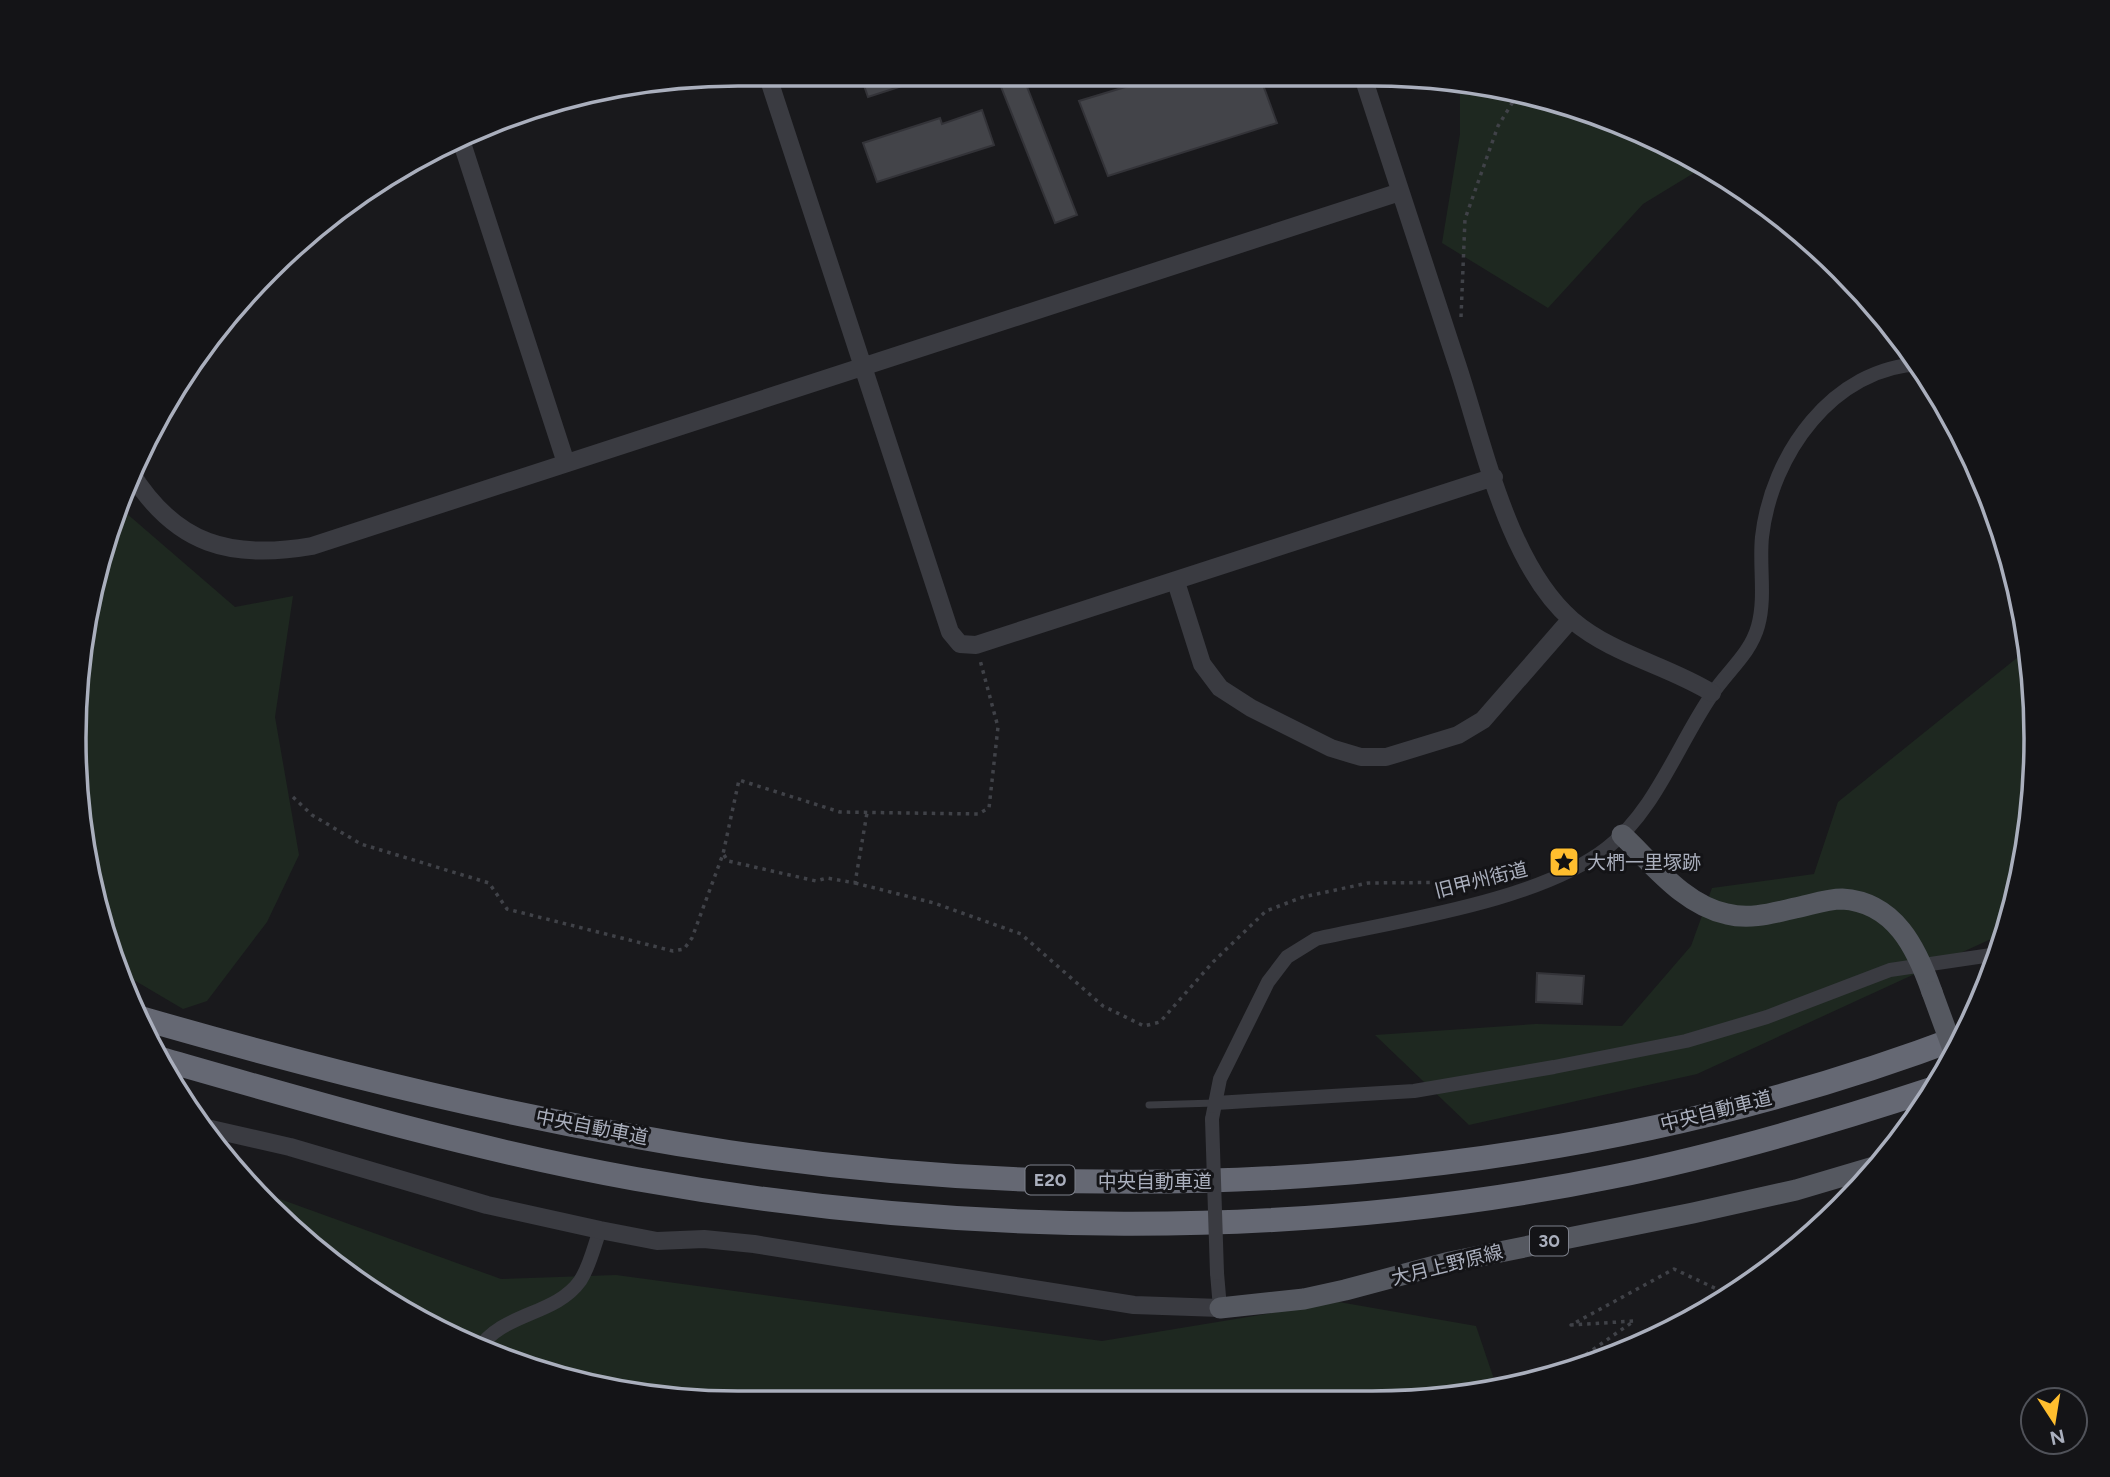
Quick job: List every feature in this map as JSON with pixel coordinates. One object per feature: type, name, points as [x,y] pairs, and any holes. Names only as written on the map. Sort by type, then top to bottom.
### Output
[{"type":"highway","name":"中央自動車道","points":[[150,1021],[333,1072],[637,1137],[831,1164],[1025,1179],[1127,1182],[1322,1177],[1424,1167],[1547,1149],[1666,1125],[1780,1095],[1856,1073],[1950,1041]]},
{"type":"highway","name":"中央自動車道","points":[[171,1062],[324,1107],[635,1179],[835,1208],[1031,1221],[1228,1221],[1327,1216],[1516,1194],[1705,1156],[1919,1093]]},
{"type":"main road","points":[[1622,835],[1684,893],[1713,911],[1749,917],[1840,899],[1853,901],[1892,918],[1922,963],[1950,1041]]},
{"type":"main road","name":"大月上野原線","points":[[1220,1308],[1335,1293],[1450,1262],[1693,1213],[1855,1177]]},
{"type":"street","points":[[771,86],[950,632],[960,644],[976,645],[1494,477]]},
{"type":"street","points":[[1366,86],[1494,477],[1526,561],[1538,582],[1571,619],[1609,645],[1694,681],[1712,693]]},
{"type":"street","points":[[463,147],[566,463]]},
{"type":"street","points":[[138,483],[155,507],[182,529],[235,551],[274,552],[312,546],[863,364],[1400,191]]},
{"type":"street","name":"旧甲州街道","points":[[1220,1308],[1212,1119],[1220,1079],[1242,1031],[1279,966],[1297,949],[1316,939],[1512,893],[1570,872],[1608,848],[1622,835],[1640,814],[1712,693],[1738,665],[1757,628],[1761,608],[1762,537],[1768,509],[1789,455],[1832,397],[1877,372],[1906,365]]},
{"type":"street","points":[[1176,582],[1202,664],[1220,688],[1251,708],[1331,748],[1362,757],[1385,757],[1458,735],[1483,720],[1571,619]]},
{"type":"street","points":[[1216,1103],[1414,1091],[1553,1067],[1686,1041],[1767,1017],[1890,970],[1922,963],[1987,955]]},
{"type":"street","points":[[217,1130],[290,1147],[487,1205],[657,1241],[704,1239],[754,1244],[1134,1305],[1220,1308]]},
{"type":"street","points":[[487,1341],[501,1326],[572,1290],[582,1279],[600,1230]]},
{"type":"lane","points":[[1149,1105],[1216,1103]]},
{"type":"path","points":[[1460,326],[1465,219],[1498,126],[1513,101]]},
{"type":"path","points":[[293,797],[312,816],[361,844],[489,883],[507,909],[673,951],[684,949],[692,938],[723,854],[739,779],[840,812],[978,814],[989,808],[998,727],[976,645]]},
{"type":"path","points":[[855,883],[867,813]]},
{"type":"path","points":[[723,854],[728,861],[816,881],[828,878],[855,883],[934,903],[1021,934],[1103,1006],[1144,1026],[1160,1022],[1213,962],[1266,911],[1303,897],[1368,883],[1409,881],[1490,881],[1512,893]]},
{"type":"path","points":[[1584,1356],[1634,1321],[1572,1325],[1674,1269],[1719,1290]]},
{"type":"shaded area","points":[[1460,92],[1499,98],[1581,120],[1621,135],[1696,172],[1643,204],[1548,308],[1442,243],[1460,134]]},
{"type":"shaded area","points":[[126,513],[235,607],[293,596],[275,717],[299,855],[267,922],[207,1001],[183,1009],[131,979],[108,907],[91,824],[86,738],[91,653],[108,570]]},
{"type":"shaded area","points":[[2019,656],[2024,738],[2019,824],[2012,866],[1993,938],[1697,1074],[1469,1125],[1375,1035],[1536,1024],[1622,1026],[1691,946],[1712,888],[1814,874],[1838,802]]},
{"type":"shaded area","points":[[274,1197],[501,1279],[616,1275],[1102,1341],[1339,1302],[1476,1326],[1494,1380],[1414,1390],[738,1391],[653,1386],[611,1379],[529,1357],[450,1324],[412,1304],[341,1256]]},
{"type":"building","points":[[864,86],[902,86],[868,97]]},
{"type":"building","points":[[1001,86],[1027,86],[1077,215],[1055,223]]},
{"type":"building","points":[[1128,86],[1263,86],[1277,123],[1108,176],[1079,101]]},
{"type":"building","points":[[982,110],[994,145],[877,182],[863,143],[940,118],[942,124]]},
{"type":"building","points":[[1537,973],[1584,976],[1582,1004],[1536,1002]]},
{"type":"place","name":"大椚一里塚跡","points":[[1564,862]]}]
